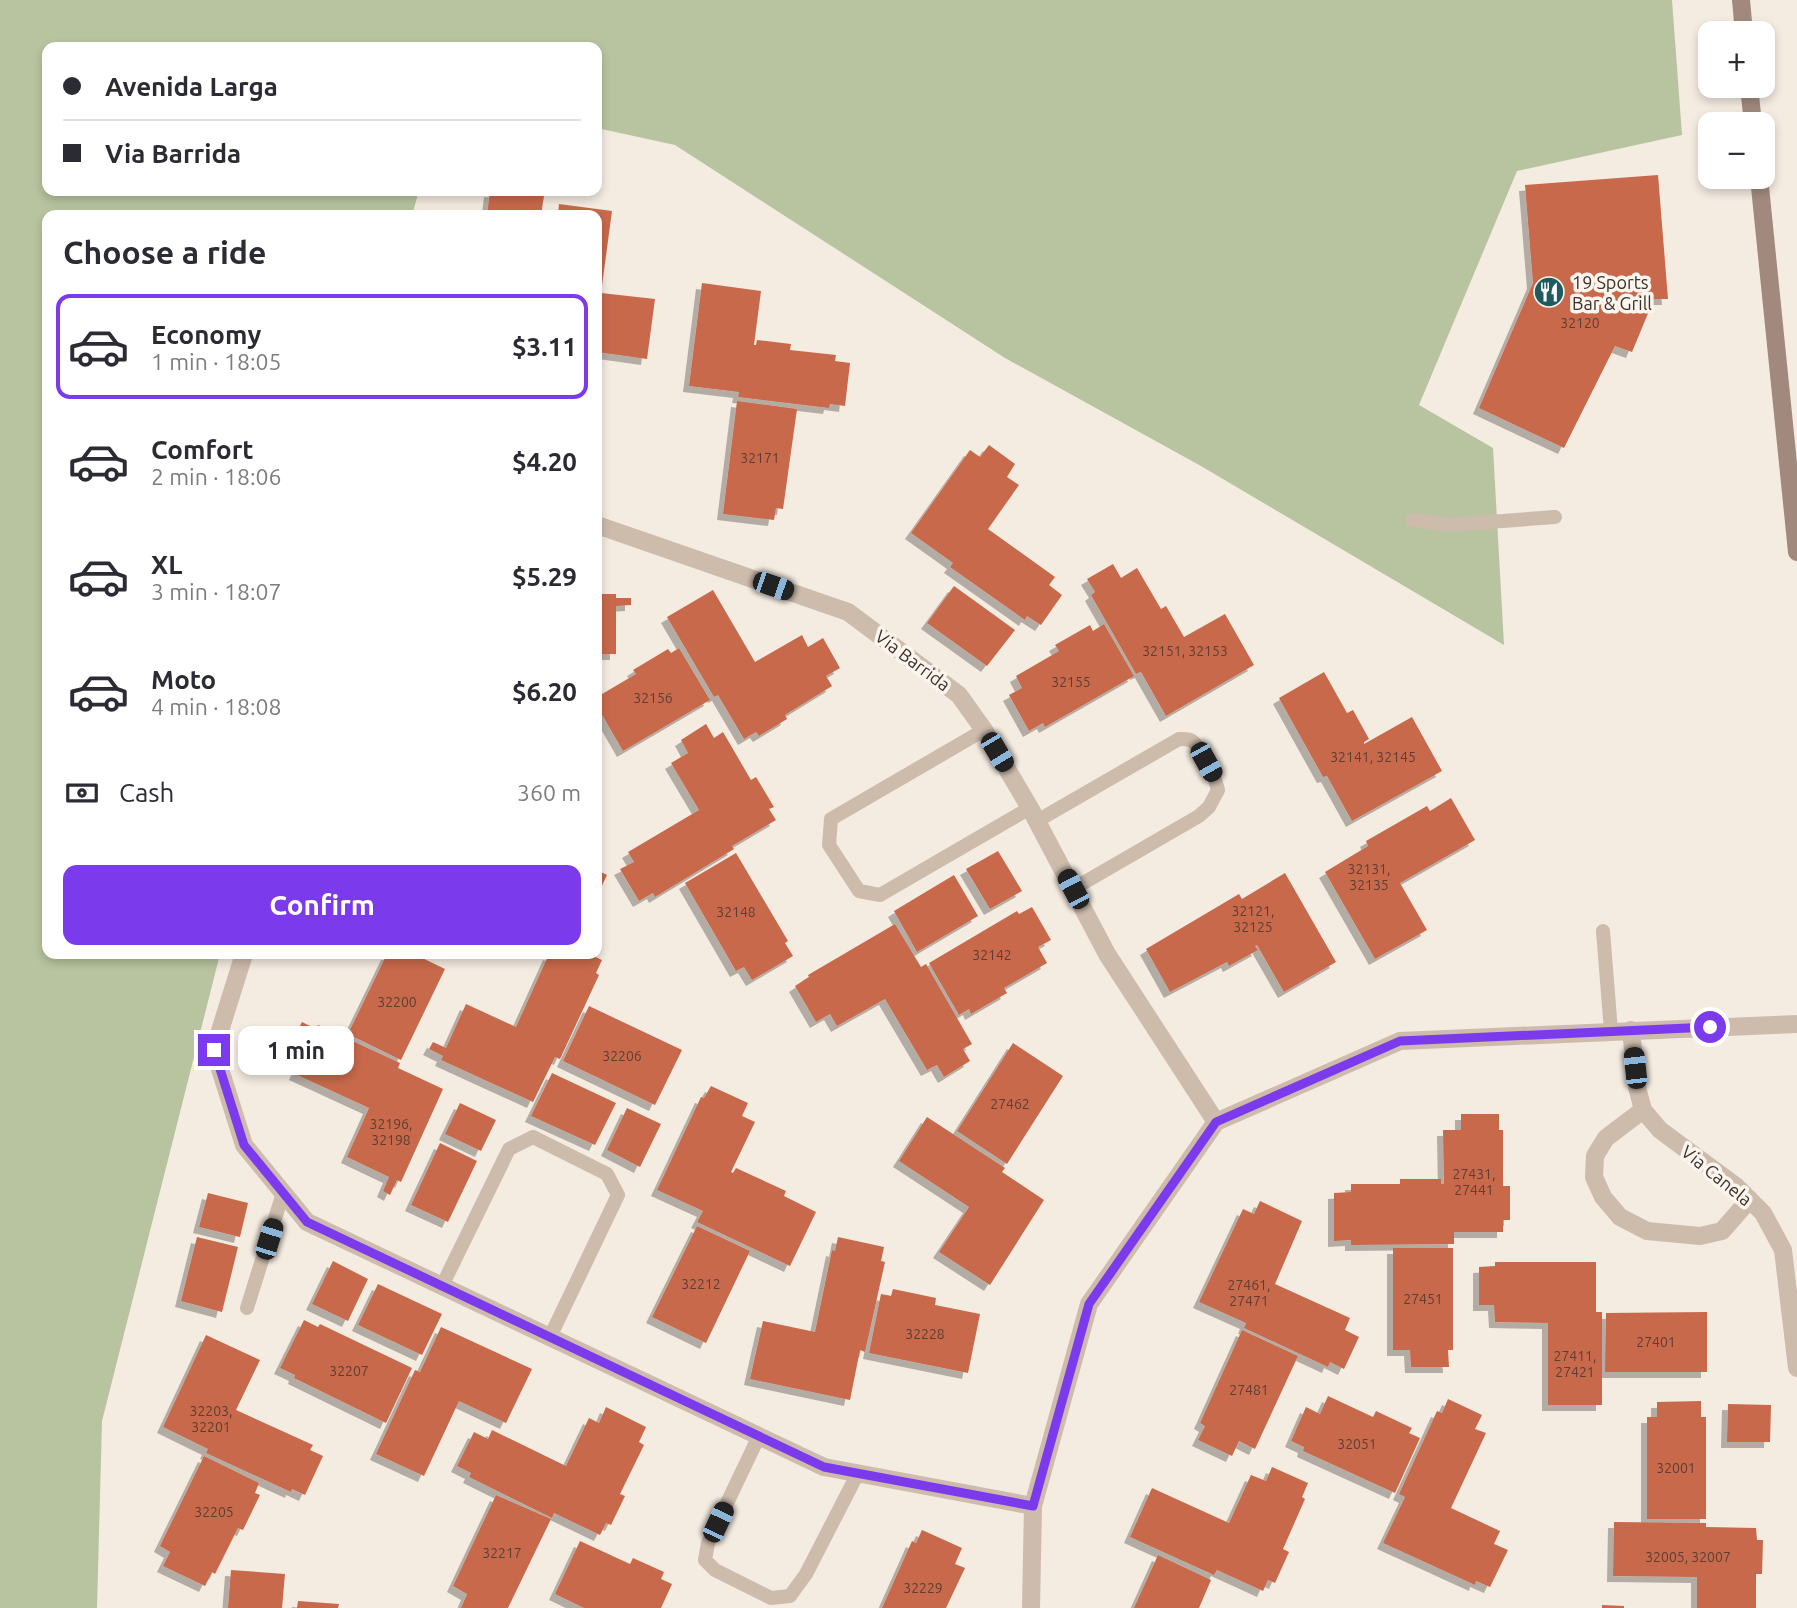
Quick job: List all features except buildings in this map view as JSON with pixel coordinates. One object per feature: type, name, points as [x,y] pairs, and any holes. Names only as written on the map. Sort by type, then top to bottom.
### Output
[{"type":"main road","points":[[1741,0],[1743,21]]},
{"type":"main road","points":[[1760,189],[1797,552]]},
{"type":"street","name":"Via Barrida","points":[[602,527],[848,612],[959,695],[984,730],[1034,814],[1107,954],[1216,1122]]},
{"type":"street","points":[[242,959],[214,1050],[244,1145],[307,1222],[824,1467],[1033,1506]]},
{"type":"street","points":[[1031,1608],[1033,1506],[1089,1304],[1216,1122],[1400,1041],[1797,1024]]},
{"type":"street","points":[[1631,1030],[1637,1087],[1643,1110],[1606,1138],[1595,1156],[1594,1177],[1603,1197],[1620,1217],[1647,1231],[1700,1236],[1722,1231],[1749,1200]]},
{"type":"street","name":"Via Canela","points":[[1643,1110],[1660,1130],[1737,1187],[1763,1213],[1783,1250],[1797,1368]]},
{"type":"lane","points":[[1413,520],[1450,525],[1555,517]]},
{"type":"lane","points":[[984,730],[831,820],[829,845],[859,891],[880,895],[1179,739],[1190,740],[1198,747],[1215,778],[1218,790],[1209,807],[1199,816],[1073,889]]},
{"type":"lane","points":[[1602,931],[1611,1031]]},
{"type":"lane","points":[[442,1286],[509,1149],[533,1137],[607,1174],[618,1195],[550,1337]]},
{"type":"lane","points":[[247,1308],[283,1194]]},
{"type":"lane","points":[[759,1436],[708,1543],[705,1560],[715,1570],[771,1598],[790,1596],[806,1574],[858,1473]]},
{"type":"green space","points":[[0,0],[1672,0],[1682,135],[1517,171],[1419,405],[1493,448],[1504,645],[1201,466],[1005,358],[675,145],[602,129],[602,42],[42,42],[42,196],[418,196],[413,210],[42,210],[42,959],[219,959],[102,1421],[97,1608],[0,1608]]},
{"type":"place","name":"19 Sports Bar & Grill","points":[[1549,292]]},
{"type":"route","points":[[214,1050],[244,1145],[307,1222],[824,1467],[1033,1506],[1089,1304],[1216,1122],[1400,1041],[1710,1027]]}]
